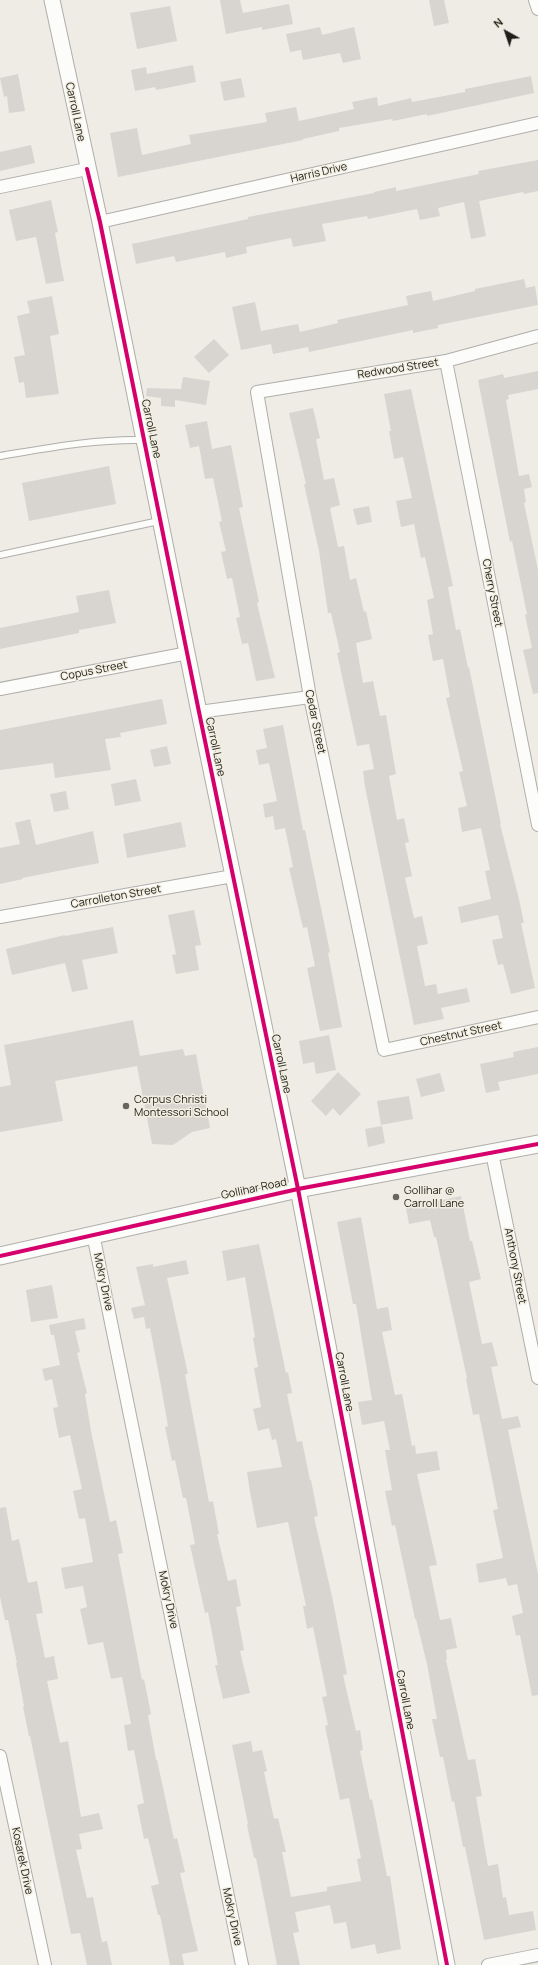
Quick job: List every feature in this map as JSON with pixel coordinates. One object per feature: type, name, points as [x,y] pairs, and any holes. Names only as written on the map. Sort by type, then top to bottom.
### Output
[{"type":"main road","name":"Gollihar Road","points":[[0,1256],[298,1189],[538,1144]]},
{"type":"street","name":"Carroll Lane","points":[[52,0],[87,169],[100,222],[199,712],[298,1189],[447,1965]]},
{"type":"street","points":[[535,0],[538,8]]},
{"type":"street","name":"Harris Drive","points":[[100,222],[538,123]]},
{"type":"street","points":[[0,187],[87,169]]},
{"type":"street","name":"Redwood Street","points":[[257,392],[446,361],[538,336]]},
{"type":"street","name":"Cherry Street","points":[[446,361],[538,825]]},
{"type":"street","name":"Cedar Street","points":[[257,392],[310,697],[384,1050]]},
{"type":"street","name":"Copus Street","points":[[0,689],[188,653]]},
{"type":"street","points":[[199,712],[310,697]]},
{"type":"street","name":"Carrolleton Street","points":[[0,918],[233,876]]},
{"type":"street","name":"Chestnut Street","points":[[384,1050],[538,1017]]},
{"type":"street","name":"Anthony Street","points":[[492,1153],[538,1378]]},
{"type":"street","name":"Mokry Drive","points":[[93,1234],[242,1965]]},
{"type":"street","name":"Kosarek Drive","points":[[0,1756],[45,1965]]},
{"type":"street","points":[[488,1965],[538,1955]]},
{"type":"lane","points":[[0,456],[111,439],[144,440]]},
{"type":"lane","points":[[0,554],[161,521]]},
{"type":"building","points":[[220,0],[240,0],[243,13],[289,4],[293,24],[262,30],[262,27],[226,34]]},
{"type":"building","points":[[429,0],[444,0],[449,23],[434,26]]},
{"type":"building","points":[[170,6],[177,41],[137,49],[130,13]]},
{"type":"building","points":[[320,27],[322,35],[354,27],[361,59],[343,63],[340,53],[303,60],[301,50],[290,52],[286,34]]},
{"type":"building","points":[[193,65],[196,82],[156,90],[155,87],[135,91],[131,70],[146,67],[147,74]]},
{"type":"building","points":[[18,74],[25,111],[9,113],[7,96],[4,97],[0,78]]},
{"type":"building","points":[[531,76],[534,93],[427,116],[427,114],[393,121],[392,119],[339,128],[339,131],[303,140],[118,177],[110,133],[137,128],[142,155],[191,144],[189,135],[267,122],[265,113],[296,107],[299,121],[354,109],[352,102],[377,97],[378,106],[411,98],[412,102],[465,92],[465,89]]},
{"type":"building","points":[[241,78],[245,97],[224,101],[220,82]]},
{"type":"building","points":[[31,145],[35,163],[0,171],[0,152]]},
{"type":"building","points":[[538,160],[538,191],[524,194],[523,192],[479,201],[486,236],[471,239],[464,202],[438,208],[440,216],[420,220],[417,209],[368,219],[367,216],[322,224],[326,241],[293,247],[291,238],[246,247],[247,253],[226,258],[225,252],[176,262],[174,256],[136,264],[132,244],[248,219],[248,217],[374,193],[396,187],[396,191],[479,174],[478,171]]},
{"type":"building","points":[[51,200],[58,232],[55,233],[64,281],[46,284],[36,237],[16,241],[9,210]]},
{"type":"building","points":[[524,279],[526,288],[535,286],[538,305],[438,325],[438,328],[413,333],[413,330],[309,352],[308,347],[273,354],[271,344],[241,350],[232,307],[255,302],[261,331],[298,324],[300,332],[338,323],[337,320],[408,305],[406,296],[431,291],[433,301],[475,291],[475,289]]},
{"type":"building","points":[[52,296],[59,334],[50,336],[59,394],[26,398],[24,382],[19,383],[14,357],[25,355],[17,316],[30,313],[27,301]]},
{"type":"building","points":[[214,339],[229,355],[209,373],[194,357]]},
{"type":"building","points":[[538,371],[538,389],[508,395],[509,399],[506,400],[519,476],[529,474],[532,487],[524,489],[526,502],[524,503],[538,570],[538,693],[533,694],[523,650],[532,648],[525,615],[527,614],[512,541],[510,542],[478,380],[503,374],[504,378]]},
{"type":"building","points":[[183,377],[210,381],[206,405],[175,400],[175,407],[161,406],[161,398],[146,396],[147,388],[181,389]]},
{"type":"building","points":[[411,389],[453,586],[448,587],[456,630],[460,629],[468,668],[469,667],[500,824],[524,923],[521,923],[535,988],[511,994],[503,964],[498,965],[492,940],[503,938],[498,915],[461,923],[458,907],[491,899],[485,871],[490,870],[481,828],[462,832],[458,808],[467,806],[459,772],[463,771],[446,698],[450,697],[443,659],[433,661],[428,635],[433,634],[427,600],[434,598],[425,557],[421,558],[414,524],[401,527],[396,501],[412,498],[403,457],[394,459],[389,431],[391,431],[384,394]]},
{"type":"building","points":[[313,408],[320,438],[316,439],[324,480],[334,478],[340,505],[330,508],[338,547],[344,546],[350,580],[356,578],[364,612],[366,611],[372,639],[356,643],[363,683],[373,681],[380,716],[386,715],[396,774],[389,776],[397,820],[404,818],[409,842],[405,843],[412,876],[405,878],[414,918],[422,916],[428,944],[417,946],[425,986],[436,984],[438,994],[467,988],[470,1002],[441,1008],[444,1019],[414,1025],[365,787],[363,771],[374,769],[369,744],[357,746],[337,653],[340,652],[331,613],[328,613],[319,551],[304,484],[306,484],[289,413]]},
{"type":"building","points":[[207,421],[212,449],[231,445],[243,507],[239,508],[259,602],[257,603],[275,678],[256,681],[248,643],[242,644],[236,618],[240,617],[232,578],[227,579],[221,552],[226,551],[219,522],[222,521],[213,478],[205,479],[199,446],[190,448],[185,425]]},
{"type":"building","points":[[109,466],[116,504],[29,521],[22,483]]},
{"type":"building","points":[[369,506],[372,522],[357,525],[353,509]]},
{"type":"building","points":[[109,590],[116,623],[79,630],[79,633],[0,649],[0,628],[79,612],[76,596]]},
{"type":"building","points":[[162,699],[167,724],[120,733],[121,737],[105,739],[111,770],[55,778],[53,763],[0,770],[0,730]]},
{"type":"building","points":[[283,725],[303,830],[305,830],[330,952],[328,953],[342,1027],[320,1031],[307,968],[315,966],[307,927],[303,928],[289,868],[293,867],[285,828],[275,830],[273,816],[265,818],[263,804],[277,801],[269,763],[259,765],[256,750],[267,748],[263,729]]},
{"type":"building","points":[[167,746],[171,764],[154,767],[150,750]]},
{"type":"building","points":[[136,779],[141,801],[115,806],[111,784]]},
{"type":"building","points":[[66,791],[69,809],[54,812],[50,794]]},
{"type":"building","points":[[30,819],[36,845],[93,831],[99,863],[22,878],[23,879],[0,884],[0,848],[20,844],[15,823]]},
{"type":"building","points":[[181,822],[186,847],[127,858],[123,834]]},
{"type":"building","points":[[194,910],[201,945],[195,946],[199,970],[176,974],[172,955],[176,954],[168,915]]},
{"type":"building","points":[[113,927],[118,953],[82,960],[88,989],[72,992],[65,963],[12,975],[6,949],[65,935]]},
{"type":"building","points":[[133,1020],[140,1056],[183,1049],[185,1056],[196,1054],[210,1128],[192,1132],[173,1145],[152,1144],[137,1066],[55,1081],[63,1121],[0,1132],[0,1087],[11,1085],[4,1045]]},
{"type":"building","points":[[329,1035],[336,1070],[316,1074],[314,1062],[303,1064],[299,1041]]},
{"type":"building","points":[[538,1047],[538,1074],[498,1082],[500,1090],[486,1093],[480,1064],[514,1057],[513,1052]]},
{"type":"building","points":[[338,1072],[361,1094],[340,1116],[333,1108],[326,1116],[311,1101]]},
{"type":"building","points":[[440,1073],[445,1091],[421,1097],[416,1079]]},
{"type":"building","points":[[409,1096],[413,1119],[381,1125],[377,1101]]},
{"type":"building","points":[[382,1126],[385,1143],[368,1147],[365,1129]]},
{"type":"building","points":[[461,1196],[470,1241],[472,1241],[481,1279],[469,1282],[482,1344],[492,1342],[498,1366],[491,1367],[502,1419],[518,1416],[521,1427],[508,1430],[538,1574],[538,1695],[532,1696],[520,1635],[516,1636],[512,1616],[523,1613],[517,1584],[508,1586],[506,1578],[479,1583],[476,1564],[503,1558],[493,1510],[498,1509],[479,1414],[473,1415],[467,1378],[436,1237],[434,1237],[430,1220],[409,1224],[406,1208]]},
{"type":"building","points":[[361,1217],[377,1309],[388,1307],[392,1330],[382,1332],[395,1395],[402,1394],[412,1446],[415,1445],[416,1454],[437,1451],[440,1470],[417,1474],[437,1565],[429,1566],[440,1620],[451,1618],[457,1648],[446,1650],[446,1660],[468,1760],[475,1759],[482,1796],[476,1797],[488,1866],[498,1864],[503,1898],[506,1897],[509,1915],[533,1911],[536,1930],[484,1940],[465,1847],[463,1847],[454,1801],[452,1802],[443,1757],[440,1757],[432,1719],[437,1719],[427,1664],[415,1619],[395,1525],[392,1526],[385,1491],[392,1490],[385,1450],[390,1450],[384,1421],[362,1425],[358,1402],[372,1400],[356,1304],[353,1304],[337,1222]]},
{"type":"building","points":[[259,1244],[286,1373],[288,1372],[292,1393],[287,1394],[297,1442],[302,1441],[311,1480],[318,1516],[314,1517],[333,1601],[347,1674],[343,1675],[356,1731],[360,1730],[363,1750],[360,1751],[370,1800],[372,1799],[387,1876],[390,1876],[401,1949],[377,1954],[375,1944],[351,1949],[346,1922],[334,1924],[330,1905],[295,1912],[299,1932],[293,1933],[300,1965],[277,1965],[256,1858],[254,1858],[247,1825],[232,1745],[251,1741],[253,1752],[262,1750],[267,1771],[264,1772],[274,1819],[278,1818],[286,1852],[282,1852],[291,1897],[327,1891],[327,1887],[361,1881],[357,1859],[361,1858],[349,1798],[340,1800],[325,1726],[328,1725],[322,1697],[327,1696],[313,1627],[307,1629],[303,1606],[306,1606],[288,1522],[257,1528],[250,1492],[247,1472],[282,1467],[276,1439],[272,1440],[269,1428],[258,1431],[253,1409],[261,1407],[254,1368],[258,1367],[253,1338],[255,1337],[245,1277],[227,1281],[222,1251]]},
{"type":"building","points":[[186,1260],[189,1274],[167,1278],[188,1374],[185,1374],[209,1502],[213,1501],[219,1534],[217,1534],[228,1581],[236,1579],[241,1606],[236,1607],[244,1650],[240,1651],[250,1693],[223,1699],[215,1665],[218,1665],[208,1612],[205,1613],[190,1545],[195,1544],[186,1498],[183,1498],[175,1460],[172,1461],[165,1427],[168,1426],[150,1328],[146,1329],[144,1317],[134,1319],[131,1308],[145,1305],[136,1267],[153,1264],[153,1267]]},
{"type":"building","points":[[52,1285],[58,1318],[31,1322],[26,1290]]},
{"type":"building","points":[[84,1318],[86,1329],[75,1331],[80,1352],[77,1353],[87,1393],[85,1394],[91,1431],[110,1522],[116,1520],[123,1553],[118,1554],[142,1680],[144,1679],[151,1714],[148,1715],[156,1760],[174,1839],[177,1838],[185,1872],[180,1873],[198,1951],[182,1954],[184,1965],[170,1965],[160,1915],[158,1915],[151,1886],[159,1884],[148,1838],[144,1839],[137,1805],[144,1803],[134,1750],[128,1751],[124,1725],[131,1724],[122,1677],[111,1679],[103,1642],[88,1645],[80,1609],[87,1607],[83,1586],[65,1589],[61,1568],[93,1562],[85,1518],[79,1519],[73,1491],[82,1489],[70,1435],[59,1438],[53,1408],[58,1407],[52,1379],[45,1381],[42,1369],[60,1365],[54,1335],[51,1335],[49,1325]]},
{"type":"building","points":[[6,1507],[12,1541],[19,1539],[28,1583],[37,1581],[43,1613],[36,1614],[45,1658],[54,1656],[58,1679],[47,1681],[60,1743],[68,1741],[81,1817],[99,1813],[103,1829],[79,1834],[82,1849],[76,1850],[87,1898],[93,1897],[102,1942],[107,1941],[112,1965],[87,1965],[80,1933],[71,1934],[23,1707],[17,1663],[8,1620],[5,1620],[0,1597],[0,1508]]},
{"type":"cycle path","points":[[87,169],[100,222],[199,712],[298,1189],[447,1965]]},
{"type":"cycle path","points":[[0,1256],[298,1189],[538,1144]]},
{"type":"place","name":"Corpus Christi Montessori School","points":[[126,1106]]},
{"type":"place","name":"Gollihar @ Carroll Lane","points":[[396,1197]]}]
